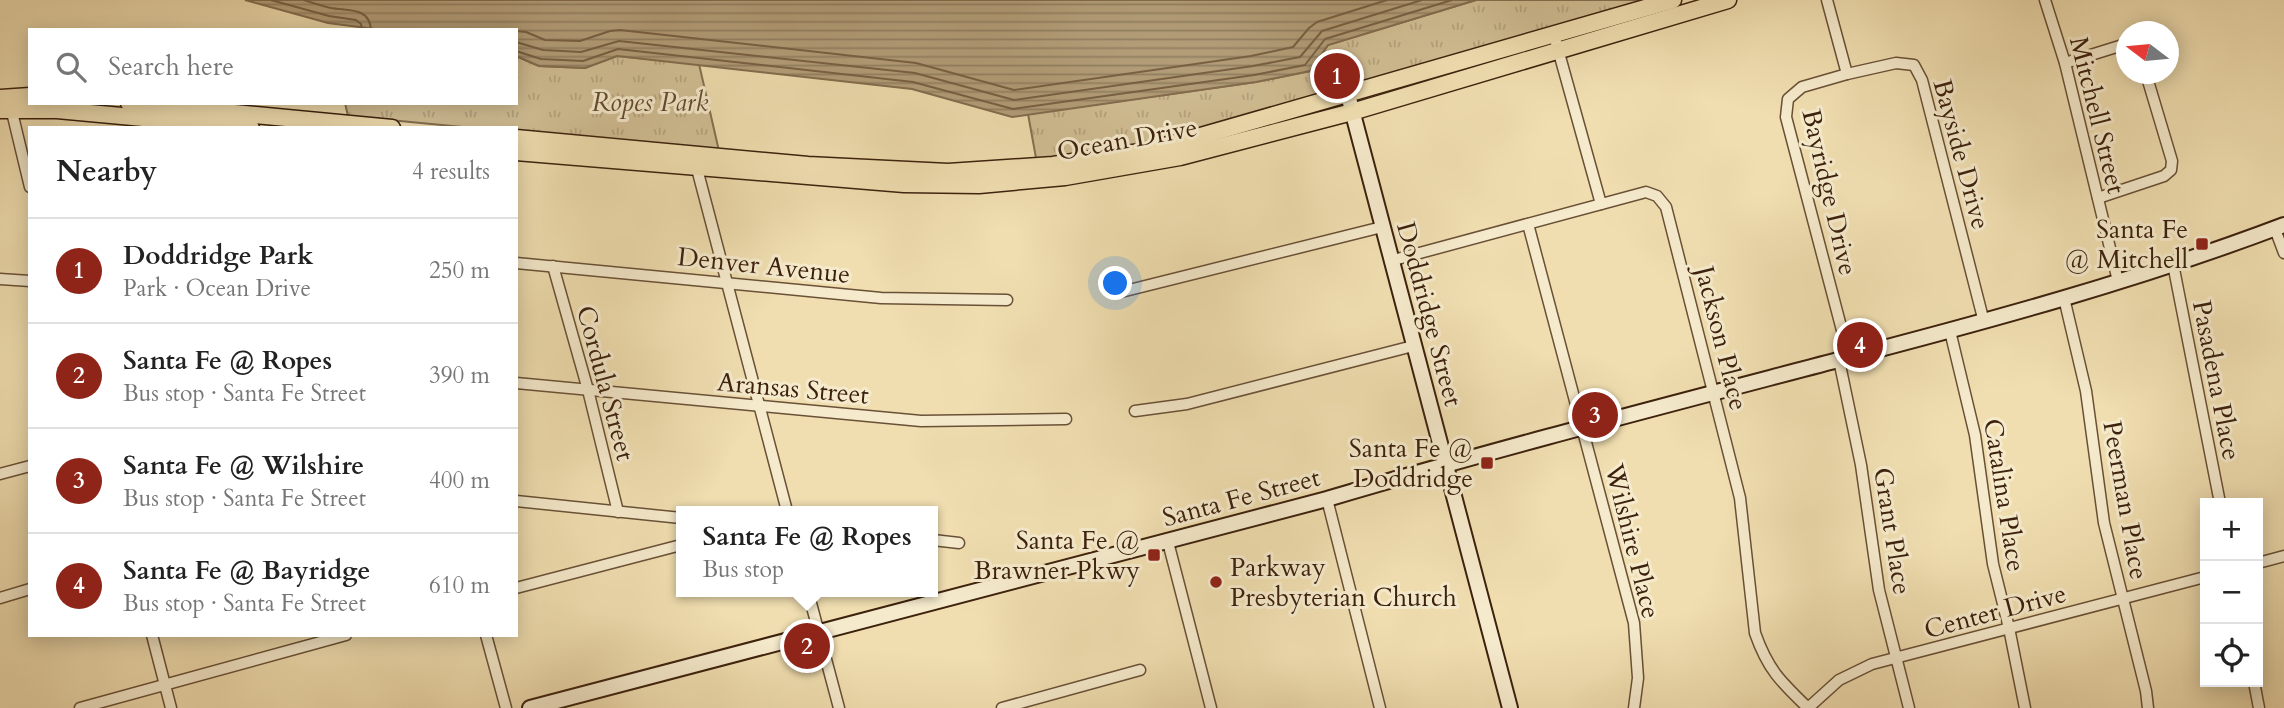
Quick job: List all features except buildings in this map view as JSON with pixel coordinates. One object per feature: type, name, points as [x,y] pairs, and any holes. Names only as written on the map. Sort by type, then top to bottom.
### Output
[{"type":"main road","name":"Ocean Drive","points":[[518,145],[855,175],[948,178],[1053,165],[1180,157],[1352,112],[1558,52],[1673,0]]},
{"type":"main road","name":"Ocean Drive","points":[[1106,163],[1554,35],[1629,22],[1692,5],[1728,0]]},
{"type":"main road","name":"Doddridge Street","points":[[1348,95],[1510,708]]},
{"type":"main road","points":[[3,103],[28,97]]},
{"type":"main road","points":[[3,103],[28,104]]},
{"type":"main road","points":[[41,105],[137,108],[194,116],[354,126]]},
{"type":"main road","points":[[194,116],[242,126]]},
{"type":"main road","name":"Santa Fe Street","points":[[530,708],[1168,542],[1445,464],[1984,322],[2173,264],[2280,227]]},
{"type":"street","points":[[1827,0],[1847,74]]},
{"type":"street","name":"Mitchell Street","points":[[2045,0],[2065,63],[2118,281]]},
{"type":"street","points":[[1390,261],[1601,204],[1554,35]]},
{"type":"street","points":[[2065,63],[2116,47]]},
{"type":"street","name":"Bayside Drive","points":[[1847,74],[1896,63],[1914,65],[1922,80],[1984,322]]},
{"type":"street","name":"Bayridge Drive","points":[[1844,359],[1786,117],[1788,99],[1802,87],[1847,74]]},
{"type":"street","points":[[2098,198],[2164,176],[2171,170],[2172,161],[2149,84]]},
{"type":"street","points":[[3,103],[28,181]]},
{"type":"street","points":[[694,162],[786,506]]},
{"type":"street","name":"Jackson Place","points":[[1601,204],[1646,192],[1657,196],[1666,207],[1740,498],[1755,633],[1765,658],[1779,680],[1808,708]]},
{"type":"street","name":"Wilshire Place","points":[[1528,224],[1634,623],[1638,678],[1634,708]]},
{"type":"street","points":[[1117,293],[1382,227]]},
{"type":"street","points":[[2280,227],[2284,253]]},
{"type":"street","name":"Denver Avenue","points":[[518,263],[881,298],[1007,300]]},
{"type":"street","name":"Pasadena Place","points":[[2173,264],[2219,498]]},
{"type":"street","name":"Cordula Street","points":[[553,266],[588,390],[618,512]]},
{"type":"street","points":[[0,279],[28,281]]},
{"type":"street","name":"Peerman Place","points":[[2064,298],[2086,391],[2104,523],[2148,708]]},
{"type":"street","name":"Catalina Place","points":[[1950,331],[1975,435],[1993,564],[2010,628],[2025,708]]},
{"type":"street","points":[[1135,411],[1187,404],[1413,346]]},
{"type":"street","name":"Grant Place","points":[[1844,359],[1879,590],[1909,708]]},
{"type":"street","name":"Aransas Street","points":[[518,383],[921,421],[1066,419]]},
{"type":"street","points":[[0,474],[28,467]]},
{"type":"street","points":[[1327,499],[1380,708]]},
{"type":"street","points":[[518,500],[676,518]]},
{"type":"street","points":[[938,540],[959,542]]},
{"type":"street","points":[[1168,542],[1211,708]]},
{"type":"street","points":[[518,587],[676,546]]},
{"type":"street","points":[[2263,562],[2284,556]]},
{"type":"street","name":"Center Drive","points":[[1808,708],[1825,691],[1853,672],[1872,664],[2200,578]]},
{"type":"street","points":[[0,598],[28,590]]},
{"type":"street","points":[[809,597],[839,708]]},
{"type":"street","points":[[153,637],[171,708]]},
{"type":"street","points":[[80,708],[339,637]]},
{"type":"street","points":[[487,637],[506,708]]},
{"type":"street","points":[[1002,708],[1140,670]]},
{"type":"street","points":[[2255,687],[2259,708]]},
{"type":"green space","points":[[1476,0],[1661,0],[1149,143],[1044,160],[1036,158],[1028,114],[1256,82],[1310,71],[1328,45]]},
{"type":"green space","name":"Ropes Park","points":[[617,56],[699,64],[719,151],[518,132],[518,126],[452,126],[348,116],[345,105],[518,105],[518,57],[539,66],[585,68]]},
{"type":"water","points":[[245,0],[1476,0],[1328,45],[1310,71],[1256,82],[1012,117],[912,89],[617,56],[585,68],[539,66],[518,57],[518,28],[367,28],[328,23]]},
{"type":"place","name":"Doddridge Park","points":[[1337,76]]},
{"type":"place","name":"Santa Fe @ Mitchell","points":[[2202,244]]},
{"type":"place","name":"Santa Fe @ Bayridge","points":[[1860,345]]},
{"type":"place","name":"Santa Fe @ Wilshire","points":[[1595,415]]},
{"type":"place","name":"Santa Fe @ Doddridge","points":[[1487,463]]},
{"type":"place","name":"Santa Fe @ Brawner Pkwy","points":[[1154,555]]},
{"type":"place","name":"Parkway Presbyterian Church","points":[[1216,582]]},
{"type":"place","name":"Santa Fe @ Ropes","points":[[807,646]]}]
